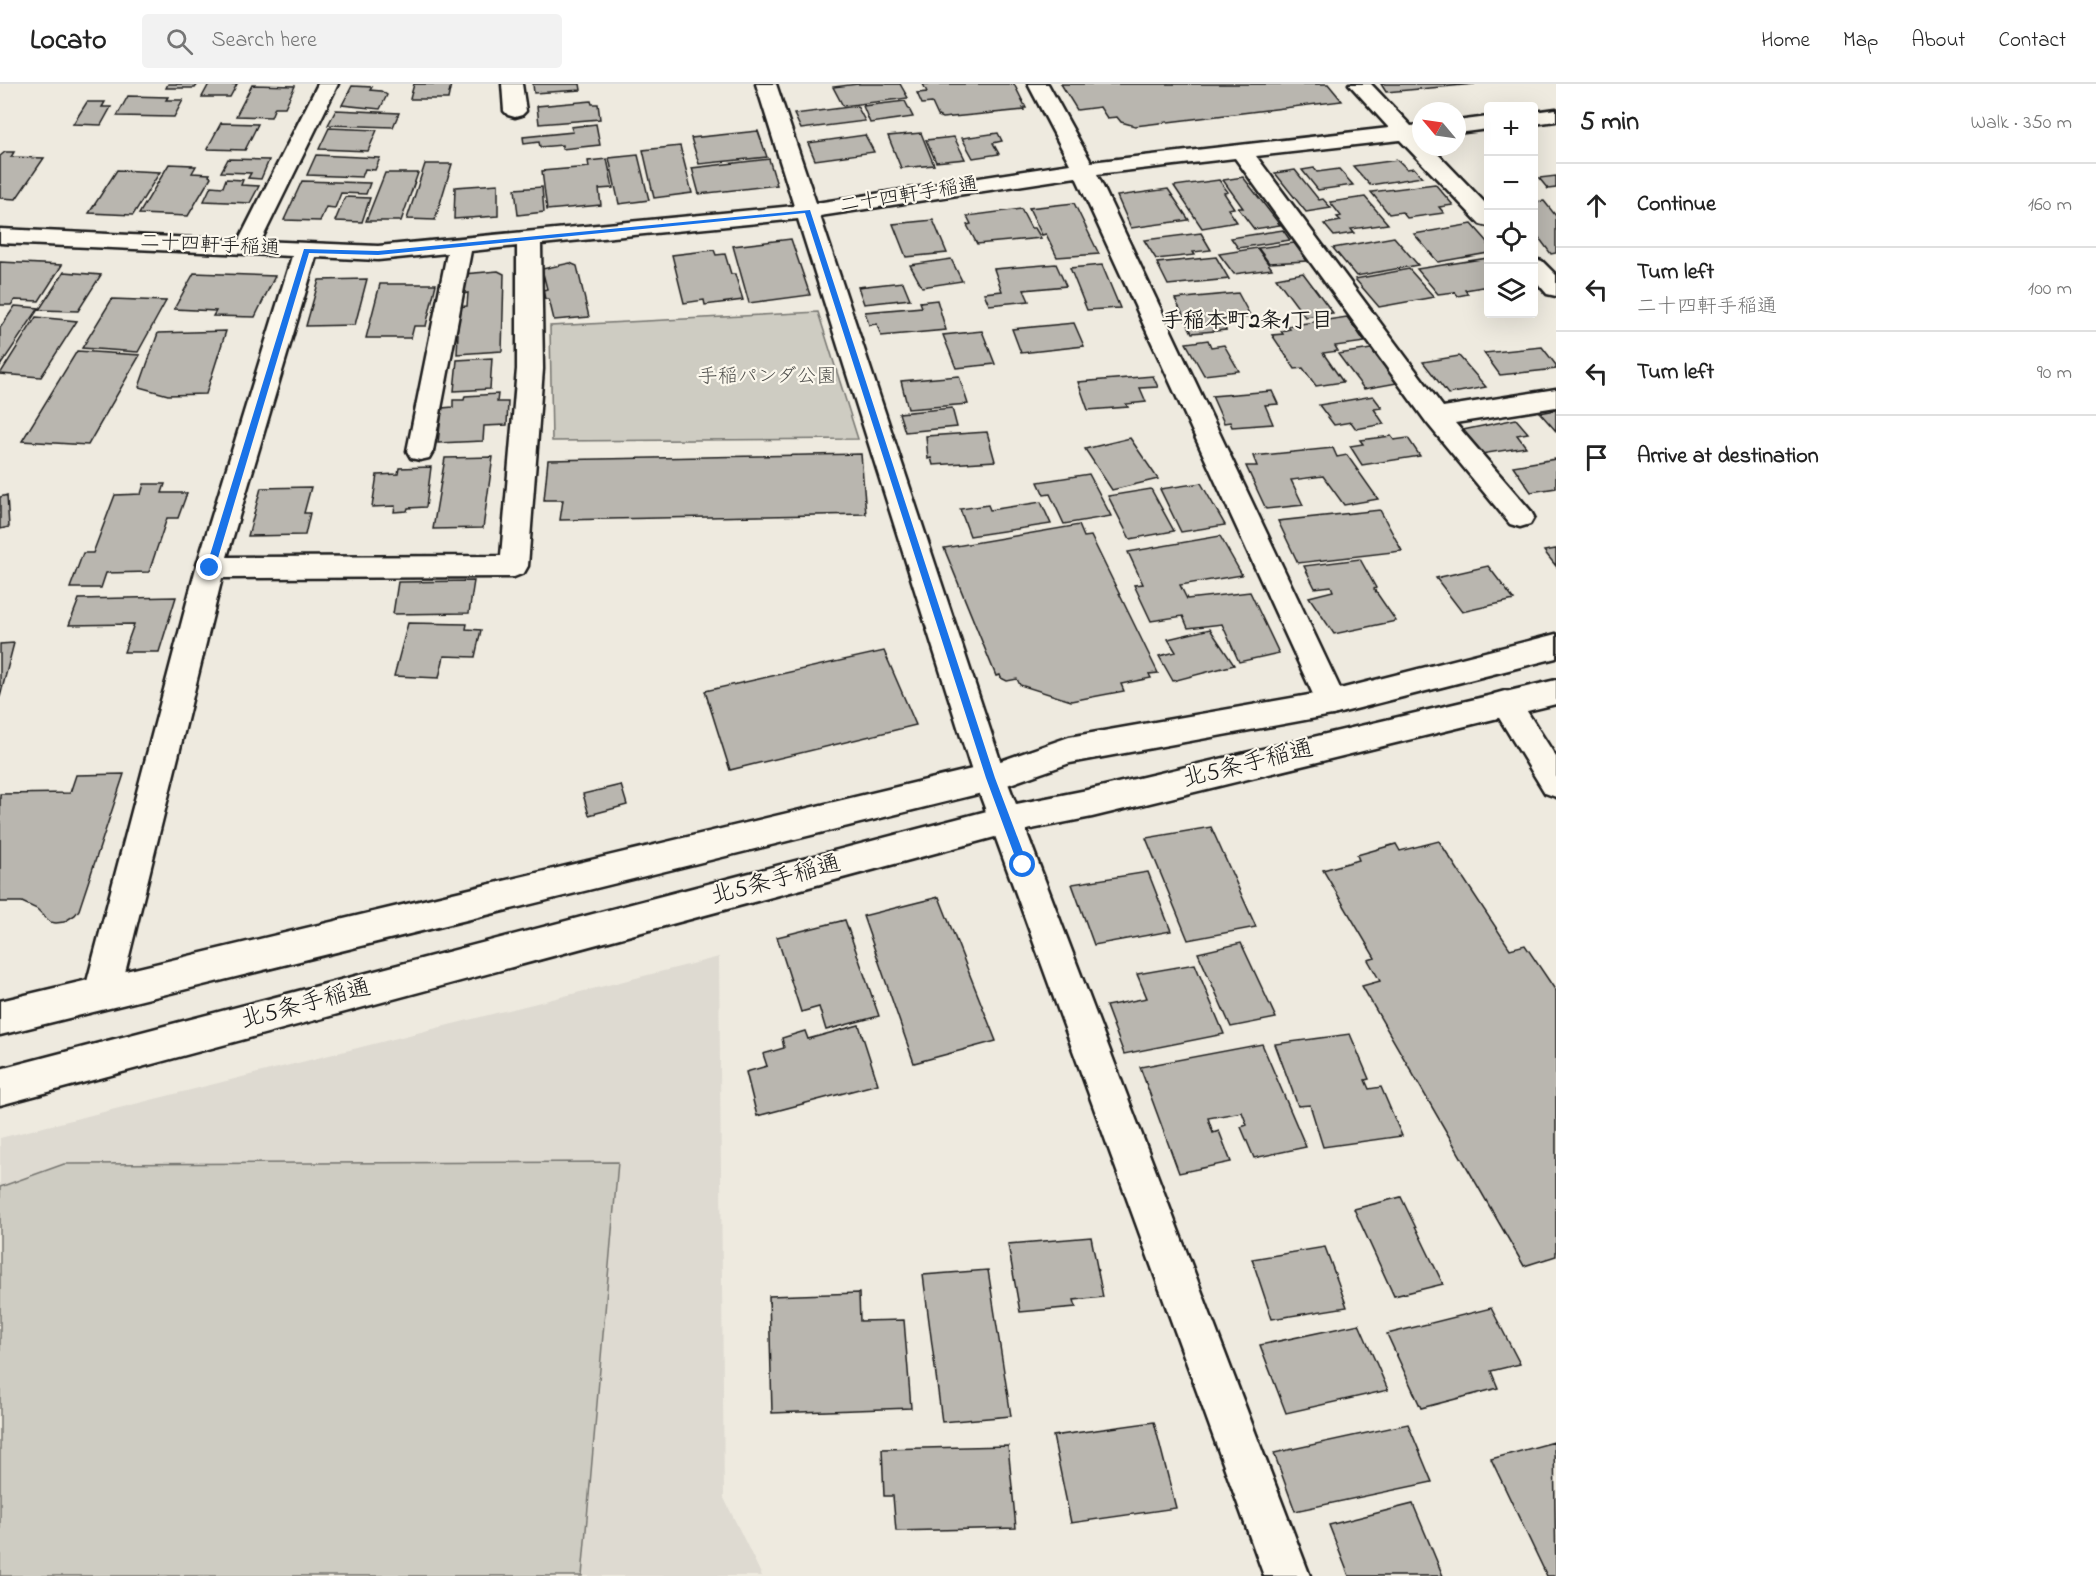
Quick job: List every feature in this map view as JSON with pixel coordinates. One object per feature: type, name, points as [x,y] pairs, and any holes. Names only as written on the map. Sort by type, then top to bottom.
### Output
[{"type":"main road","points":[[246,248],[328,84]]},
{"type":"main road","points":[[512,84],[515,111]]},
{"type":"main road","points":[[766,84],[990,778],[1287,1576]]},
{"type":"main road","points":[[1038,84],[1084,169],[1332,703]]},
{"type":"main road","points":[[1359,84],[1412,131]]},
{"type":"main road","points":[[1538,117],[1556,115]]},
{"type":"main road","points":[[1466,126],[1484,124]]},
{"type":"main road","name":"二十四軒手稲通","points":[[0,237],[378,253],[807,211],[1084,169],[1412,132]]},
{"type":"main road","points":[[1241,152],[1436,417],[1520,518]]},
{"type":"main road","points":[[1434,156],[1484,214]]},
{"type":"main road","points":[[210,568],[514,566],[530,369],[529,238]]},
{"type":"main road","points":[[420,450],[460,245]]},
{"type":"main road","points":[[102,993],[210,568],[306,250]]},
{"type":"main road","points":[[1538,271],[1556,289]]},
{"type":"main road","points":[[1436,417],[1556,398]]},
{"type":"main road","name":"北5条手稲通","points":[[0,1018],[990,778],[1069,750],[1332,703],[1556,646]]},
{"type":"main road","name":"北5条手稲通","points":[[0,1087],[1006,820],[1092,803],[1556,692]]},
{"type":"main road","points":[[1505,703],[1556,784]]},
{"type":"shaded area","points":[[719,957],[724,1498],[762,1576],[0,1576],[0,1138]]},
{"type":"green space","name":"手稲パンダ公園","points":[[818,312],[858,439],[552,441],[550,326]]},
{"type":"green space","points":[[618,1162],[582,1576],[0,1576],[0,1187],[64,1164]]},
{"type":"building","points":[[168,84],[198,84],[195,88],[166,88]]},
{"type":"building","points":[[209,84],[237,84],[230,97],[202,97]]},
{"type":"building","points":[[414,84],[451,84],[448,99],[410,99]]},
{"type":"building","points":[[533,84],[580,84],[581,90],[534,93]]},
{"type":"building","points":[[858,84],[900,84],[908,98],[843,106],[833,87]]},
{"type":"building","points":[[923,84],[1014,84],[1026,108],[942,118],[938,116],[932,103],[922,104],[917,93],[927,92]]},
{"type":"building","points":[[1061,84],[1328,84],[1342,101],[1135,126],[1121,122],[1117,117],[1107,118],[1100,107],[1077,110]]},
{"type":"building","points":[[1381,84],[1475,84],[1386,92]]},
{"type":"building","points":[[252,85],[295,86],[285,107],[275,107],[271,117],[236,116]]},
{"type":"building","points":[[352,86],[372,87],[370,90],[381,91],[387,95],[380,109],[342,105]]},
{"type":"building","points":[[128,96],[168,97],[166,100],[183,100],[174,117],[117,116]]},
{"type":"building","points":[[591,101],[592,104],[598,104],[600,119],[539,124],[537,106]]},
{"type":"building","points":[[905,101],[913,117],[870,123],[863,106]]},
{"type":"building","points":[[87,102],[105,102],[102,107],[111,107],[101,125],[73,124]]},
{"type":"building","points":[[857,106],[865,121],[801,129],[794,114]]},
{"type":"building","points":[[336,110],[399,113],[393,127],[328,125]]},
{"type":"building","points":[[221,123],[258,124],[245,150],[207,149]]},
{"type":"building","points":[[596,124],[600,145],[562,149],[562,145],[540,147],[539,142],[524,144],[523,137],[573,132],[571,127]]},
{"type":"building","points":[[329,128],[377,130],[368,151],[319,149]]},
{"type":"building","points":[[758,131],[767,157],[699,164],[691,138]]},
{"type":"building","points":[[921,133],[934,165],[901,168],[888,136]]},
{"type":"building","points":[[998,133],[1002,141],[993,143],[999,154],[973,158],[962,138]]},
{"type":"building","points":[[865,135],[874,152],[815,160],[808,143]]},
{"type":"building","points":[[954,137],[965,159],[936,162],[926,140]]},
{"type":"building","points":[[680,146],[692,193],[654,198],[643,150]]},
{"type":"building","points":[[5,152],[14,152],[11,157],[44,158],[16,199],[0,198],[0,156]]},
{"type":"building","points":[[316,155],[380,158],[375,170],[365,169],[362,177],[307,175]]},
{"type":"building","points":[[638,155],[649,200],[619,204],[609,158]]},
{"type":"building","points":[[228,159],[269,160],[261,179],[248,178],[251,173],[221,172]]},
{"type":"building","points":[[607,159],[613,188],[599,189],[601,205],[547,210],[542,171],[589,167],[588,161]]},
{"type":"building","points":[[769,159],[777,185],[699,194],[692,168]]},
{"type":"building","points":[[1398,160],[1407,169],[1414,168],[1422,177],[1370,185],[1353,166]]},
{"type":"building","points":[[169,164],[196,166],[192,173],[210,174],[211,177],[188,216],[139,214]]},
{"type":"building","points":[[425,164],[452,164],[435,220],[407,219]]},
{"type":"building","points":[[1314,168],[1317,172],[1339,169],[1353,185],[1318,190],[1302,170]]},
{"type":"building","points":[[117,170],[160,172],[133,215],[89,213]]},
{"type":"building","points":[[1295,170],[1319,200],[1323,199],[1331,208],[1306,212],[1275,173]]},
{"type":"building","points":[[385,173],[418,173],[401,221],[366,221]]},
{"type":"building","points":[[1556,176],[1556,188],[1548,189],[1539,178]]},
{"type":"building","points":[[1243,177],[1280,225],[1254,229],[1238,208],[1243,208],[1223,180]]},
{"type":"building","points":[[226,179],[243,180],[241,185],[259,186],[250,203],[204,201],[211,186],[223,187]]},
{"type":"building","points":[[1219,180],[1228,192],[1224,193],[1234,208],[1228,209],[1237,222],[1202,228],[1174,186]]},
{"type":"building","points":[[302,181],[370,183],[366,194],[341,193],[335,208],[326,207],[320,221],[284,220]]},
{"type":"building","points":[[498,184],[498,216],[454,219],[455,187]]},
{"type":"building","points":[[1435,184],[1453,205],[1439,207],[1444,213],[1407,218],[1402,212],[1389,214],[1371,192]]},
{"type":"building","points":[[542,187],[544,212],[518,215],[515,189]]},
{"type":"building","points":[[1168,189],[1189,220],[1131,228],[1117,196]]},
{"type":"building","points":[[345,197],[370,198],[362,222],[335,221]]},
{"type":"building","points":[[1365,197],[1388,224],[1351,229],[1354,233],[1334,236],[1324,224],[1341,221],[1337,217],[1341,216],[1330,202]]},
{"type":"building","points":[[1544,201],[1556,216],[1556,253],[1551,254],[1538,236],[1538,202]]},
{"type":"building","points":[[1074,203],[1099,254],[1057,257],[1046,234],[1042,235],[1029,208]]},
{"type":"building","points":[[1021,209],[1031,228],[1035,228],[1041,238],[977,244],[967,225],[971,224],[967,216]]},
{"type":"building","points":[[933,220],[947,253],[906,257],[893,224]]},
{"type":"building","points":[[1472,224],[1484,238],[1484,254],[1438,262],[1414,234]]},
{"type":"building","points":[[1283,230],[1290,240],[1238,248],[1231,238]]},
{"type":"building","points":[[1201,233],[1211,250],[1193,252],[1195,255],[1156,259],[1144,240]]},
{"type":"building","points":[[1394,237],[1418,265],[1356,276],[1333,248]]},
{"type":"building","points":[[791,239],[810,295],[749,303],[733,246]]},
{"type":"building","points":[[1294,243],[1307,261],[1269,263],[1258,248]]},
{"type":"building","points":[[1257,248],[1272,269],[1234,274],[1219,254]]},
{"type":"building","points":[[714,250],[716,255],[725,254],[731,274],[735,274],[743,300],[705,305],[704,300],[684,303],[672,255]]},
{"type":"building","points":[[1216,257],[1229,279],[1168,285],[1157,263]]},
{"type":"building","points":[[951,259],[962,281],[922,287],[910,265]]},
{"type":"building","points":[[1484,259],[1484,287],[1465,290],[1468,294],[1458,296],[1455,292],[1438,294],[1417,269]]},
{"type":"building","points":[[0,262],[62,265],[39,301],[15,300],[11,305],[0,305]]},
{"type":"building","points":[[570,263],[577,266],[589,317],[554,320],[549,299],[545,299],[543,290],[547,289],[542,269]]},
{"type":"building","points":[[1056,264],[1066,286],[1024,290],[1029,301],[989,305],[984,293],[1002,291],[994,269]]},
{"type":"building","points":[[1102,265],[1120,308],[1087,310],[1070,268]]},
{"type":"building","points":[[1409,269],[1434,297],[1379,307],[1355,279]]},
{"type":"building","points":[[498,271],[504,274],[502,351],[457,354],[458,334],[453,335],[454,321],[458,320],[459,315],[454,307],[467,306],[468,293],[462,294],[463,274]]},
{"type":"building","points":[[64,272],[101,275],[78,311],[39,310]]},
{"type":"building","points":[[194,273],[275,276],[255,317],[213,316],[216,311],[174,309]]},
{"type":"building","points":[[1303,273],[1333,313],[1305,317],[1276,278]]},
{"type":"building","points":[[367,279],[355,325],[306,326],[319,280]]},
{"type":"building","points":[[903,282],[910,299],[864,304],[858,287]]},
{"type":"building","points":[[380,284],[436,284],[426,326],[414,326],[411,338],[366,338]]},
{"type":"building","points":[[1238,293],[1251,317],[1220,320],[1226,330],[1192,333],[1175,299]]},
{"type":"building","points":[[112,299],[166,301],[138,352],[82,348]]},
{"type":"building","points":[[937,300],[946,330],[881,336],[877,324],[869,325],[865,312],[922,307],[920,302]]},
{"type":"building","points":[[15,306],[39,308],[0,366],[0,328]]},
{"type":"building","points":[[36,317],[77,321],[41,377],[0,374]]},
{"type":"building","points":[[1347,317],[1365,342],[1335,346],[1338,351],[1323,353],[1343,382],[1316,386],[1303,368],[1295,369],[1272,335],[1283,334],[1281,331],[1290,329],[1287,326]]},
{"type":"building","points":[[1074,323],[1084,346],[1021,353],[1012,329]]},
{"type":"building","points":[[226,331],[206,394],[168,395],[139,387],[158,333]]},
{"type":"building","points":[[982,331],[995,364],[956,368],[943,335]]},
{"type":"building","points":[[1208,340],[1211,347],[1224,345],[1239,371],[1204,375],[1186,343]]},
{"type":"building","points":[[1542,347],[1556,365],[1556,369],[1500,375],[1484,353]]},
{"type":"building","points":[[1371,349],[1397,383],[1364,389],[1338,354]]},
{"type":"building","points":[[77,351],[140,355],[88,445],[22,441]]},
{"type":"building","points":[[1459,356],[1486,387],[1448,394],[1423,362]]},
{"type":"building","points":[[492,358],[490,389],[454,391],[457,360]]},
{"type":"building","points":[[959,376],[968,404],[908,409],[901,381]]},
{"type":"building","points":[[1153,376],[1158,387],[1140,388],[1146,402],[1126,404],[1128,407],[1088,410],[1078,382]]},
{"type":"building","points":[[1272,391],[1278,404],[1265,405],[1273,424],[1232,427],[1230,422],[1224,423],[1212,396]]},
{"type":"building","points":[[498,394],[497,402],[508,402],[507,425],[484,426],[483,441],[438,443],[442,408],[453,407],[453,400],[464,400],[465,396]]},
{"type":"building","points":[[1373,396],[1382,408],[1374,409],[1384,424],[1356,429],[1351,422],[1334,425],[1319,405]]},
{"type":"building","points":[[952,408],[957,427],[905,432],[899,413]]},
{"type":"building","points":[[1556,410],[1556,431],[1540,413]]},
{"type":"building","points":[[1516,419],[1528,433],[1517,435],[1526,447],[1481,454],[1463,430]]},
{"type":"building","points":[[987,432],[995,461],[933,465],[931,458],[928,459],[926,436]]},
{"type":"building","points":[[1391,436],[1394,440],[1408,438],[1420,456],[1362,465],[1350,446],[1363,444],[1360,440]]},
{"type":"building","points":[[1130,438],[1158,479],[1112,490],[1085,449]]},
{"type":"building","points":[[1333,448],[1337,457],[1347,455],[1378,499],[1344,505],[1323,476],[1291,480],[1303,505],[1266,509],[1246,466],[1257,466],[1253,456]]},
{"type":"building","points":[[861,454],[866,514],[560,520],[563,500],[544,500],[548,460]]},
{"type":"building","points":[[493,457],[483,528],[433,529],[445,458]]},
{"type":"building","points":[[1556,459],[1556,488],[1531,492],[1513,466]]},
{"type":"building","points":[[431,467],[426,507],[394,512],[395,506],[372,507],[377,475],[398,474],[399,468]]},
{"type":"building","points":[[1089,474],[1111,516],[1064,524],[1050,494],[1044,495],[1038,482]]},
{"type":"building","points":[[1201,483],[1225,525],[1181,532],[1160,489]]},
{"type":"building","points":[[144,484],[165,484],[162,493],[187,493],[178,518],[167,518],[149,572],[106,573],[101,588],[70,588],[83,553],[93,553],[115,495],[141,494]]},
{"type":"building","points":[[311,487],[304,513],[310,513],[305,535],[248,536],[261,488]]},
{"type":"building","points":[[1151,489],[1174,531],[1130,539],[1108,496]]},
{"type":"building","points":[[7,495],[9,527],[0,529],[0,497]]},
{"type":"building","points":[[1041,502],[1051,524],[970,536],[960,509],[988,505],[990,510]]},
{"type":"building","points":[[1380,510],[1402,551],[1298,563],[1278,521]]},
{"type":"building","points":[[1079,525],[1084,537],[1091,536],[1158,673],[1149,674],[1151,678],[1121,684],[1124,691],[1071,701],[1020,685],[1017,679],[1007,681],[1000,675],[996,676],[944,548]]},
{"type":"building","points":[[1220,536],[1242,575],[1180,585],[1187,599],[1250,592],[1279,653],[1239,662],[1222,624],[1188,628],[1183,616],[1151,621],[1134,585],[1143,584],[1128,552]]},
{"type":"building","points":[[1556,549],[1556,566],[1544,551]]},
{"type":"building","points":[[1360,559],[1376,588],[1374,589],[1396,621],[1334,634],[1309,597],[1333,591],[1331,586],[1315,588],[1304,566]]},
{"type":"building","points":[[1488,566],[1514,600],[1462,612],[1436,578]]},
{"type":"building","points":[[474,581],[469,613],[393,614],[398,582]]},
{"type":"building","points":[[176,597],[159,652],[124,652],[134,624],[69,625],[79,599]]},
{"type":"building","points":[[408,623],[467,624],[466,629],[481,630],[475,657],[444,656],[439,678],[394,676]]},
{"type":"building","points":[[1210,629],[1234,665],[1173,681],[1159,656],[1176,652],[1168,639]]},
{"type":"building","points":[[14,643],[0,697],[0,644]]},
{"type":"building","points":[[884,651],[916,725],[730,770],[705,691]]},
{"type":"building","points":[[124,774],[79,910],[75,915],[64,922],[50,922],[37,909],[22,902],[0,902],[0,794],[70,793],[76,775]]},
{"type":"building","points":[[621,785],[627,805],[589,815],[583,794]]},
{"type":"building","points":[[1211,827],[1256,927],[1188,940],[1146,838]]},
{"type":"building","points":[[1439,841],[1510,949],[1525,945],[1556,991],[1556,1256],[1524,1266],[1362,986],[1380,981],[1368,960],[1375,958],[1323,870],[1359,860],[1357,855],[1396,844],[1400,851]]},
{"type":"building","points":[[1148,872],[1171,931],[1094,945],[1072,884]]},
{"type":"building","points":[[939,897],[996,1041],[914,1063],[863,916]]},
{"type":"building","points":[[845,920],[879,1016],[826,1030],[819,1007],[801,1012],[777,937]]},
{"type":"building","points":[[1241,943],[1276,1018],[1231,1027],[1198,953]]},
{"type":"building","points":[[1195,964],[1224,1034],[1124,1054],[1106,1006],[1147,998],[1137,974]]},
{"type":"building","points":[[859,1025],[878,1084],[757,1116],[746,1072],[767,1066],[763,1054],[784,1048],[782,1038],[805,1031],[808,1039]]},
{"type":"building","points":[[1350,1034],[1369,1079],[1365,1080],[1369,1089],[1381,1087],[1402,1136],[1323,1147],[1310,1105],[1298,1106],[1275,1044]]},
{"type":"building","points":[[1262,1044],[1306,1147],[1254,1158],[1241,1127],[1247,1125],[1242,1112],[1208,1118],[1213,1133],[1219,1131],[1231,1162],[1179,1173],[1140,1067]]},
{"type":"building","points":[[1401,1197],[1443,1284],[1394,1296],[1354,1209]]},
{"type":"building","points":[[1091,1237],[1103,1297],[1074,1300],[1076,1307],[1020,1312],[1008,1244]]},
{"type":"building","points":[[1325,1247],[1347,1307],[1272,1319],[1252,1259]]},
{"type":"building","points":[[988,1270],[1011,1416],[942,1422],[923,1275]]},
{"type":"building","points":[[859,1293],[860,1321],[904,1320],[911,1408],[772,1413],[769,1296]]},
{"type":"building","points":[[1491,1308],[1520,1364],[1491,1371],[1498,1388],[1421,1408],[1387,1334]]},
{"type":"building","points":[[1359,1324],[1388,1390],[1286,1413],[1260,1345]]},
{"type":"building","points":[[1154,1422],[1176,1508],[1071,1523],[1053,1436]]},
{"type":"building","points":[[1408,1424],[1432,1482],[1295,1511],[1274,1453]]},
{"type":"building","points":[[1554,1442],[1556,1576],[1547,1576],[1491,1459]]},
{"type":"building","points":[[1008,1446],[1016,1528],[896,1531],[893,1496],[884,1496],[882,1449]]},
{"type":"building","points":[[1413,1504],[1443,1576],[1349,1576],[1329,1525]]},
{"type":"district","name":"手稲本町2条1丁目","points":[[1247,322]]},
{"type":"route","points":[[210,568],[306,250],[378,253],[807,211],[990,778],[1023,865]]}]
